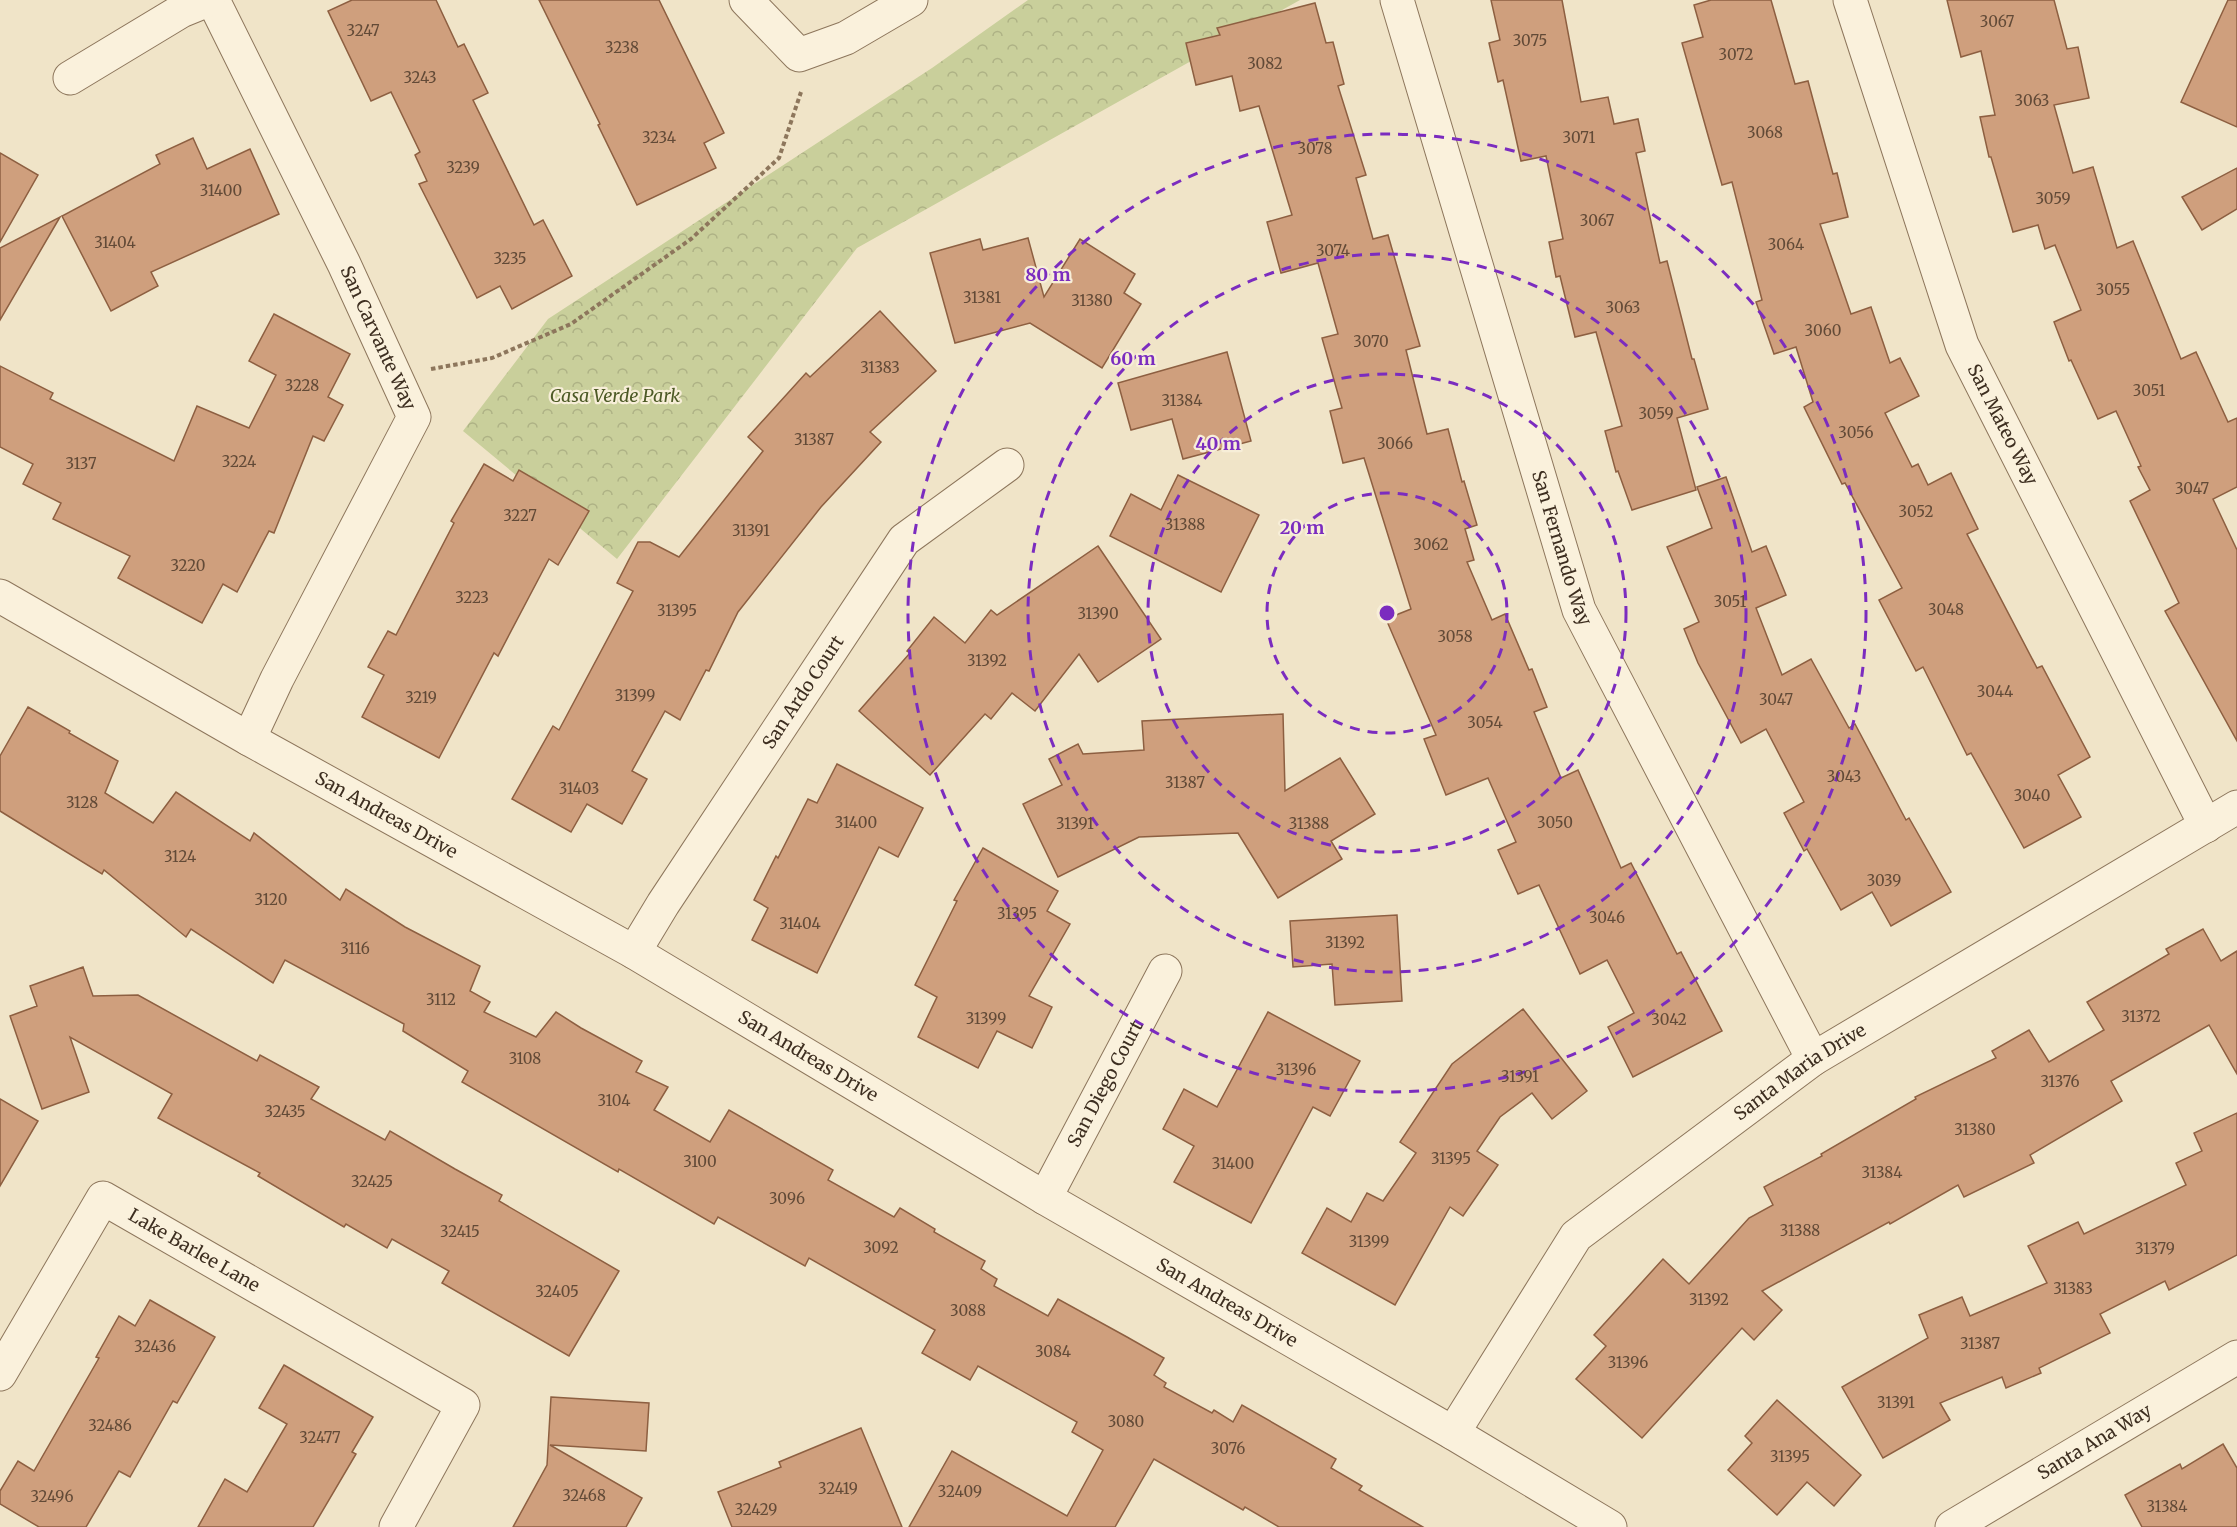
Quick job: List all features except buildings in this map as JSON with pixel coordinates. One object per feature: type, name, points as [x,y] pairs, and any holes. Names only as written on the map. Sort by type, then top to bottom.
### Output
[{"type":"street","points":[[70,78],[181,11],[208,0]]},
{"type":"street","name":"San Carvante Way","points":[[213,0],[344,264],[414,417],[277,679],[249,739]]},
{"type":"street","points":[[746,0],[799,55],[846,38],[911,0]]},
{"type":"street","name":"San Fernando Way","points":[[1397,0],[1579,610],[1813,1059]]},
{"type":"street","name":"San Mateo Way","points":[[1850,0],[1962,345],[2206,826]]},
{"type":"street","name":"San Ardo Court","points":[[634,952],[904,540],[1006,465]]},
{"type":"street","name":"San Andreas Drive","points":[[0,596],[249,739],[634,952],[1045,1198],[1453,1433],[1610,1527]]},
{"type":"street","name":"Santa Maria Drive","points":[[1453,1433],[1576,1236],[1813,1059],[2237,807]]},
{"type":"street","name":"San Diego Court","points":[[1045,1198],[1165,971]]},
{"type":"street","name":"Lake Barlee Lane","points":[[0,1374],[103,1198],[463,1405],[396,1527]]},
{"type":"street","name":"Santa Ana Way","points":[[1952,1527],[2237,1357]]},
{"type":"path","points":[[395,376],[492,358],[571,324],[691,239],[779,158],[801,91],[799,55]]},
{"type":"green space","name":"Casa Verde Park","points":[[1028,0],[1300,0],[857,248],[617,559],[463,431],[548,319],[932,68]]}]
